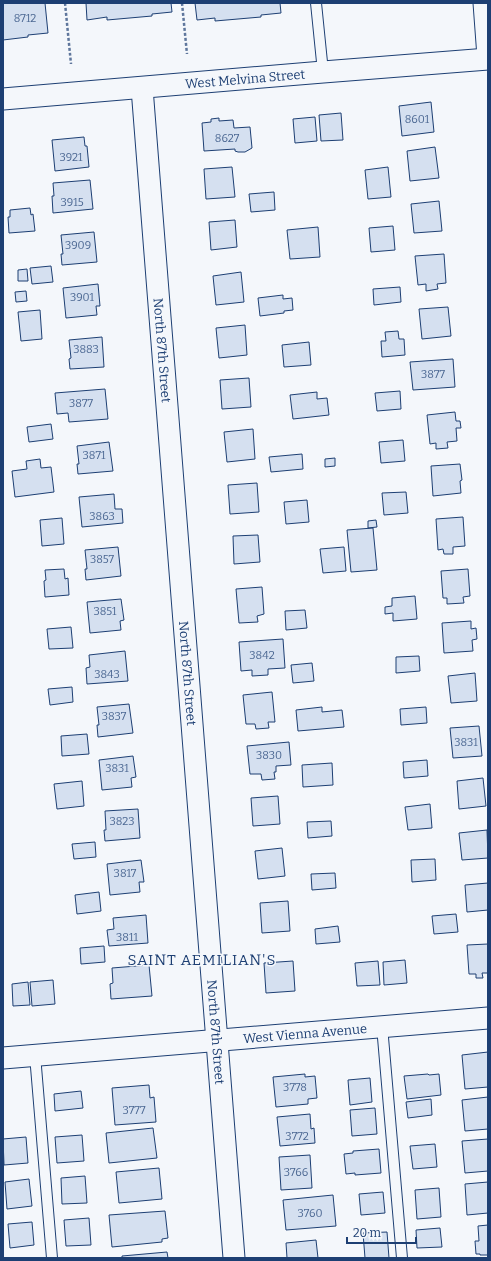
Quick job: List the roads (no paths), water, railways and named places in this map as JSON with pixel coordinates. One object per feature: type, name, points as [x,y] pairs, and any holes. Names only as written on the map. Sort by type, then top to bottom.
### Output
[{"type":"street","points":[[484,3],[488,58]]},
{"type":"street","name":"West Melvina Street","points":[[3,99],[488,58]]},
{"type":"street","name":"North 87th Street","points":[[142,88],[234,1258]]},
{"type":"street","name":"West Vienna Avenue","points":[[3,1058],[488,1018]]},
{"type":"lane","points":[[316,3],[323,72]]},
{"type":"lane","points":[[382,1026],[402,1258]]},
{"type":"lane","points":[[35,1055],[52,1258]]},
{"type":"district","name":"SAINT AEMILIAN'S","points":[[202,960]]}]
